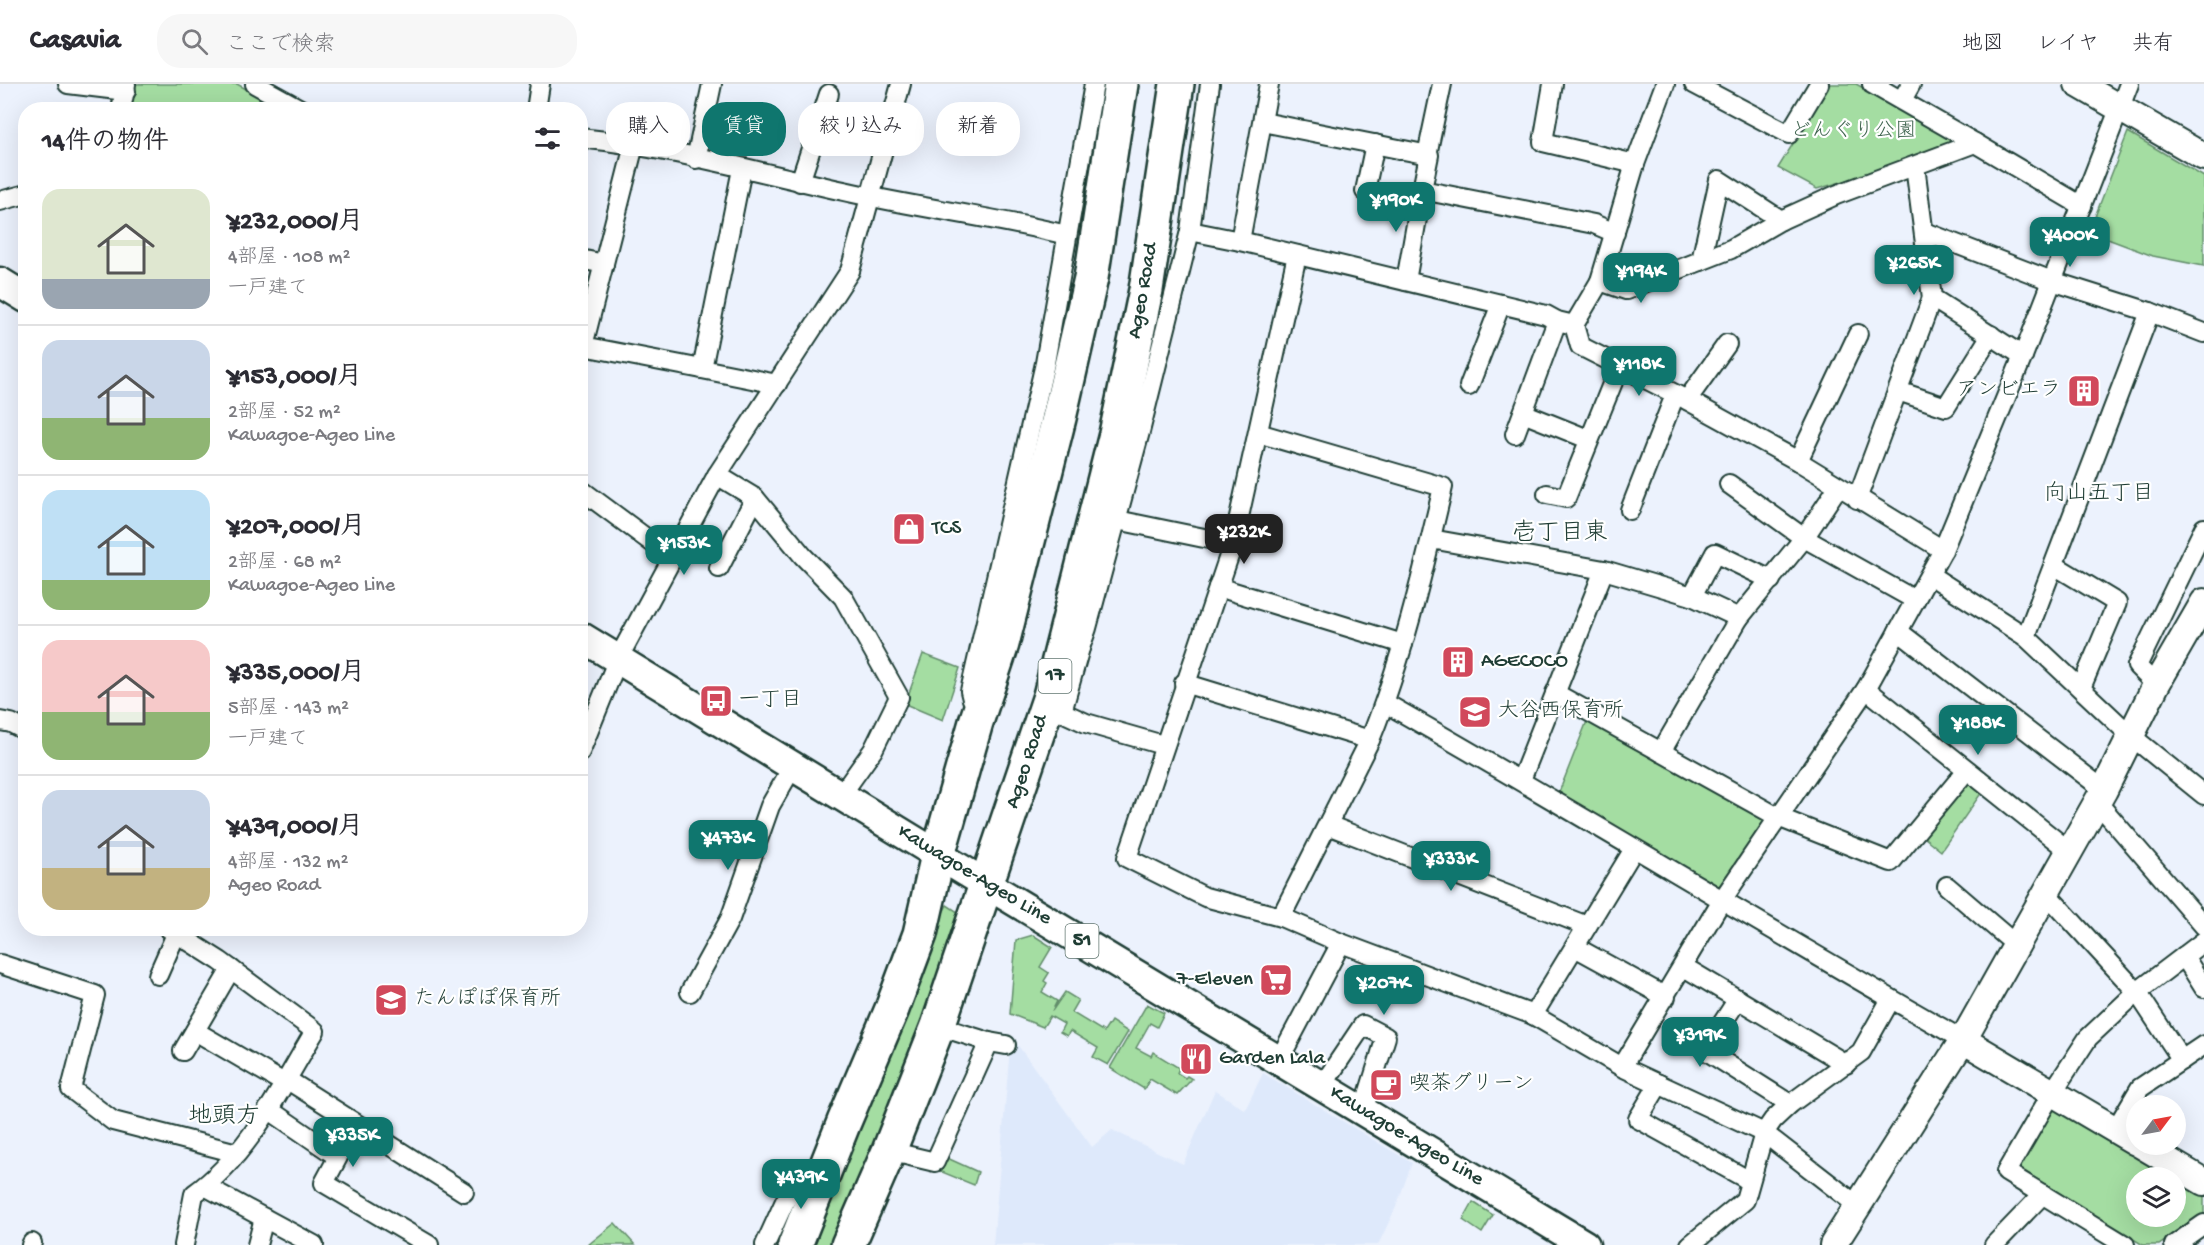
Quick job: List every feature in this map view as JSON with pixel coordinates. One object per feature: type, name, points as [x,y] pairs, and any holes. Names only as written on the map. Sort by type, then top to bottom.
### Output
[{"type":"highway","points":[[795,1245],[892,1009],[920,934],[938,855],[976,722],[1002,644],[1059,418],[1091,278],[1121,84]]},
{"type":"highway","name":"Ageo Road","points":[[853,1243],[938,1026],[1050,696],[1069,656],[1146,290],[1178,84]]},
{"type":"main road","points":[[0,282],[18,293]]},
{"type":"main road","name":"Kawagoe-Ageo Line","points":[[588,641],[1585,1245]]},
{"type":"street","points":[[68,84],[126,87],[123,102]]},
{"type":"street","points":[[255,84],[272,96]]},
{"type":"street","points":[[537,102],[540,84]]},
{"type":"street","points":[[696,159],[712,84]]},
{"type":"street","points":[[588,732],[618,659],[717,475],[850,271],[901,84]]},
{"type":"street","points":[[976,722],[970,691],[1045,363],[1094,84]]},
{"type":"street","points":[[1163,745],[1086,723],[1062,712],[1069,656],[1088,628],[1190,231],[1210,84]]},
{"type":"street","points":[[1240,241],[1269,84]]},
{"type":"street","points":[[1406,282],[1430,155],[1427,154],[1442,84]]},
{"type":"street","points":[[1553,84],[1543,141],[1635,164]]},
{"type":"street","points":[[1515,434],[1566,323],[1600,281],[1635,164],[1665,84]]},
{"type":"street","points":[[1694,84],[1790,134],[1819,84]]},
{"type":"street","points":[[1872,84],[2082,206]]},
{"type":"street","points":[[1902,100],[1911,84]]},
{"type":"street","points":[[2078,84],[2204,157]]},
{"type":"street","points":[[1622,1067],[1684,967],[1722,900],[1866,689],[1943,550],[2023,356],[2121,110],[2129,84]]},
{"type":"street","points":[[800,182],[829,94]]},
{"type":"street","points":[[1263,122],[1427,154]]},
{"type":"street","points":[[588,139],[606,141]]},
{"type":"street","points":[[1600,281],[1626,290],[1731,249],[1780,220],[1836,195],[1975,143]]},
{"type":"street","points":[[1365,191],[1375,144]]},
{"type":"street","points":[[588,324],[631,156]]},
{"type":"street","points":[[683,156],[1067,236]]},
{"type":"street","points":[[1857,499],[1932,298],[1915,166]]},
{"type":"street","points":[[702,369],[742,169]]},
{"type":"street","points":[[1701,261],[1719,180],[1780,220]]},
{"type":"street","points":[[1422,190],[1594,224],[1615,233]]},
{"type":"street","points":[[0,201],[18,196]]},
{"type":"street","points":[[1190,231],[1546,315],[1566,323],[1580,346],[1681,397],[1798,461],[1943,550]]},
{"type":"street","points":[[1925,232],[2052,281],[2150,312],[2204,333]]},
{"type":"street","points":[[1297,255],[1233,544],[1163,745],[1127,858],[1205,897],[1281,917],[1341,943],[1533,1015],[1622,1067],[1764,1133],[1858,1206]]},
{"type":"street","points":[[588,261],[604,264]]},
{"type":"street","points":[[1932,298],[2023,356]]},
{"type":"street","points":[[1469,386],[1501,304]]},
{"type":"street","points":[[2026,637],[2150,312]]},
{"type":"street","points":[[1798,461],[1857,334]]},
{"type":"street","points":[[1898,391],[1946,407],[1991,336]]},
{"type":"street","points":[[1630,510],[1681,397],[1728,344]]},
{"type":"street","points":[[588,347],[777,384]]},
{"type":"street","points":[[1547,494],[1566,498],[1619,367]]},
{"type":"street","points":[[1523,413],[1588,439]]},
{"type":"street","points":[[1258,433],[1443,487],[1403,644],[1385,703],[1371,740],[1281,917]]},
{"type":"street","points":[[717,475],[755,498],[803,556],[843,597],[898,697],[873,750],[841,795]]},
{"type":"street","points":[[1729,484],[1804,537],[1916,600]]},
{"type":"street","points":[[1661,752],[1739,618],[1804,537],[1838,487]]},
{"type":"street","points":[[588,495],[673,558]]},
{"type":"street","points":[[719,568],[755,498]]},
{"type":"street","points":[[1117,520],[1233,544]]},
{"type":"street","points":[[2156,685],[2137,666],[2204,528]]},
{"type":"street","points":[[1431,539],[1604,570],[1692,596],[1739,618]]},
{"type":"street","points":[[1692,596],[1715,553],[1771,580]]},
{"type":"street","points":[[2054,565],[2117,603],[2081,688]]},
{"type":"street","points":[[1521,780],[1604,570]]},
{"type":"street","points":[[1930,575],[2026,637],[2130,735],[2204,795]]},
{"type":"street","points":[[1218,587],[1403,644]]},
{"type":"street","points":[[1833,1245],[1963,1040],[2100,796],[2156,685],[2204,602]]},
{"type":"street","points":[[1898,631],[2100,796],[2204,926]]},
{"type":"street","points":[[1185,683],[1371,740]]},
{"type":"street","points":[[1866,689],[2069,851]]},
{"type":"street","points":[[1555,693],[1778,817],[1891,862],[1967,770]]},
{"type":"street","points":[[1385,703],[1521,780],[1634,849],[2126,1136]]},
{"type":"street","points":[[0,721],[18,727]]},
{"type":"street","points":[[690,992],[730,919],[770,806],[793,766]]},
{"type":"street","points":[[1328,825],[1587,926]]},
{"type":"street","points":[[1533,1015],[1634,849]]},
{"type":"street","points":[[1947,886],[2016,945]]},
{"type":"street","points":[[2045,892],[2137,992],[2182,1060]]},
{"type":"street","points":[[158,975],[170,936]]},
{"type":"street","points":[[180,936],[231,969],[315,1031],[248,1142],[205,1186],[194,1194],[184,1245]]},
{"type":"street","points":[[2125,1245],[2006,1172],[2052,1093],[2088,1038],[2137,992],[2204,941]]},
{"type":"street","points":[[1280,1060],[1341,943]]},
{"type":"street","points":[[1575,947],[1666,997]]},
{"type":"street","points":[[2184,956],[2204,988]]},
{"type":"street","points":[[0,964],[95,994],[71,1089],[113,1121],[237,1153]]},
{"type":"street","points":[[1684,967],[1846,1064]]},
{"type":"street","points":[[183,1051],[231,969]]},
{"type":"street","points":[[1738,999],[1705,1050],[1790,1104]]},
{"type":"street","points":[[1690,1245],[1745,1200],[1764,1133],[1790,1104],[1861,1052],[1891,999]]},
{"type":"street","points":[[1322,1086],[1363,1025],[1386,1037],[1363,1111]]},
{"type":"street","points":[[889,1151],[935,1162],[998,1044],[938,1026]]},
{"type":"street","points":[[195,1031],[285,1081],[464,1192]]},
{"type":"street","points":[[2138,1095],[2140,1088],[2204,1045]]},
{"type":"street","points":[[1659,1084],[1638,1119],[1750,1181]]},
{"type":"street","points":[[268,1109],[338,1157],[324,1182],[429,1245]]},
{"type":"street","points":[[2159,1155],[2204,1182]]},
{"type":"street","points":[[765,1245],[785,1201],[804,1173],[829,1162]]},
{"type":"street","points":[[205,1186],[308,1243]]},
{"type":"street","points":[[1994,1245],[2043,1194]]},
{"type":"street","points":[[257,1245],[264,1218]]},
{"type":"street","points":[[2174,1245],[2204,1224]]},
{"type":"shaded area","points":[[1011,1036],[1092,1147],[1112,1130],[1183,1164],[1215,1090],[1245,1110],[1263,1073],[1412,1163],[1396,1207],[1378,1245],[993,1245]]},
{"type":"green space","points":[[132,84],[237,84],[259,96],[261,102],[129,102]]},
{"type":"green space","name":"どんぐり公園","points":[[1830,84],[1856,84],[1958,138],[1957,147],[1817,189],[1778,168]]},
{"type":"green space","points":[[2128,132],[2204,177],[2204,266],[2153,256],[2089,232]]},
{"type":"green space","points":[[923,654],[960,668],[943,720],[905,704]]},
{"type":"green space","points":[[1589,716],[1763,816],[1765,824],[1722,885],[1715,887],[1558,795]]},
{"type":"green space","points":[[1968,781],[1982,792],[1941,851],[1920,834]]},
{"type":"green space","points":[[947,905],[964,916],[836,1245],[801,1245],[934,930]]},
{"type":"green space","points":[[1033,935],[1052,947],[1040,967],[1049,973],[1044,981],[1047,983],[1042,992],[1057,1001],[1052,1011],[1065,992],[1078,1000],[1071,1012],[1104,1032],[1111,1021],[1128,1032],[1108,1065],[1093,1057],[1098,1048],[1070,1031],[1067,1036],[1060,1032],[1064,1024],[1050,1016],[1043,1027],[1010,1014],[1016,940]]},
{"type":"green space","points":[[1147,1004],[1164,1013],[1157,1027],[1150,1023],[1136,1048],[1151,1056],[1153,1052],[1179,1068],[1177,1073],[1192,1079],[1177,1095],[1150,1079],[1144,1089],[1110,1068]]},
{"type":"green space","points":[[2056,1105],[2126,1148],[2126,1155],[2138,1155],[2158,1167],[2126,1167],[2126,1227],[2185,1227],[2159,1245],[2143,1245],[2017,1167]]},
{"type":"green space","points":[[945,1157],[978,1172],[974,1185],[937,1170]]},
{"type":"green space","points":[[2186,1185],[2204,1196],[2204,1214],[2186,1226]]},
{"type":"green space","points":[[1473,1202],[1493,1215],[1482,1233],[1463,1220]]},
{"type":"green space","points":[[615,1223],[635,1245],[588,1245]]},
{"type":"place","name":"アンビエラ","points":[[2084,391]]},
{"type":"place","name":"TCS","points":[[909,529]]},
{"type":"place","name":"AGECOCO","points":[[1458,662]]},
{"type":"place","name":"一丁目","points":[[716,701]]},
{"type":"place","name":"大谷西保育所","points":[[1475,712]]},
{"type":"place","name":"7-Eleven","points":[[1276,980]]},
{"type":"place","name":"たんぽぽ保育所","points":[[391,1000]]},
{"type":"place","name":"Garden Lala","points":[[1196,1059]]},
{"type":"place","name":"喫茶グリーン","points":[[1386,1085]]},
{"type":"district","name":"向山五丁目","points":[[2099,495]]},
{"type":"district","name":"壱丁目東","points":[[1560,534]]},
{"type":"district","name":"地頭方","points":[[224,1117]]}]
